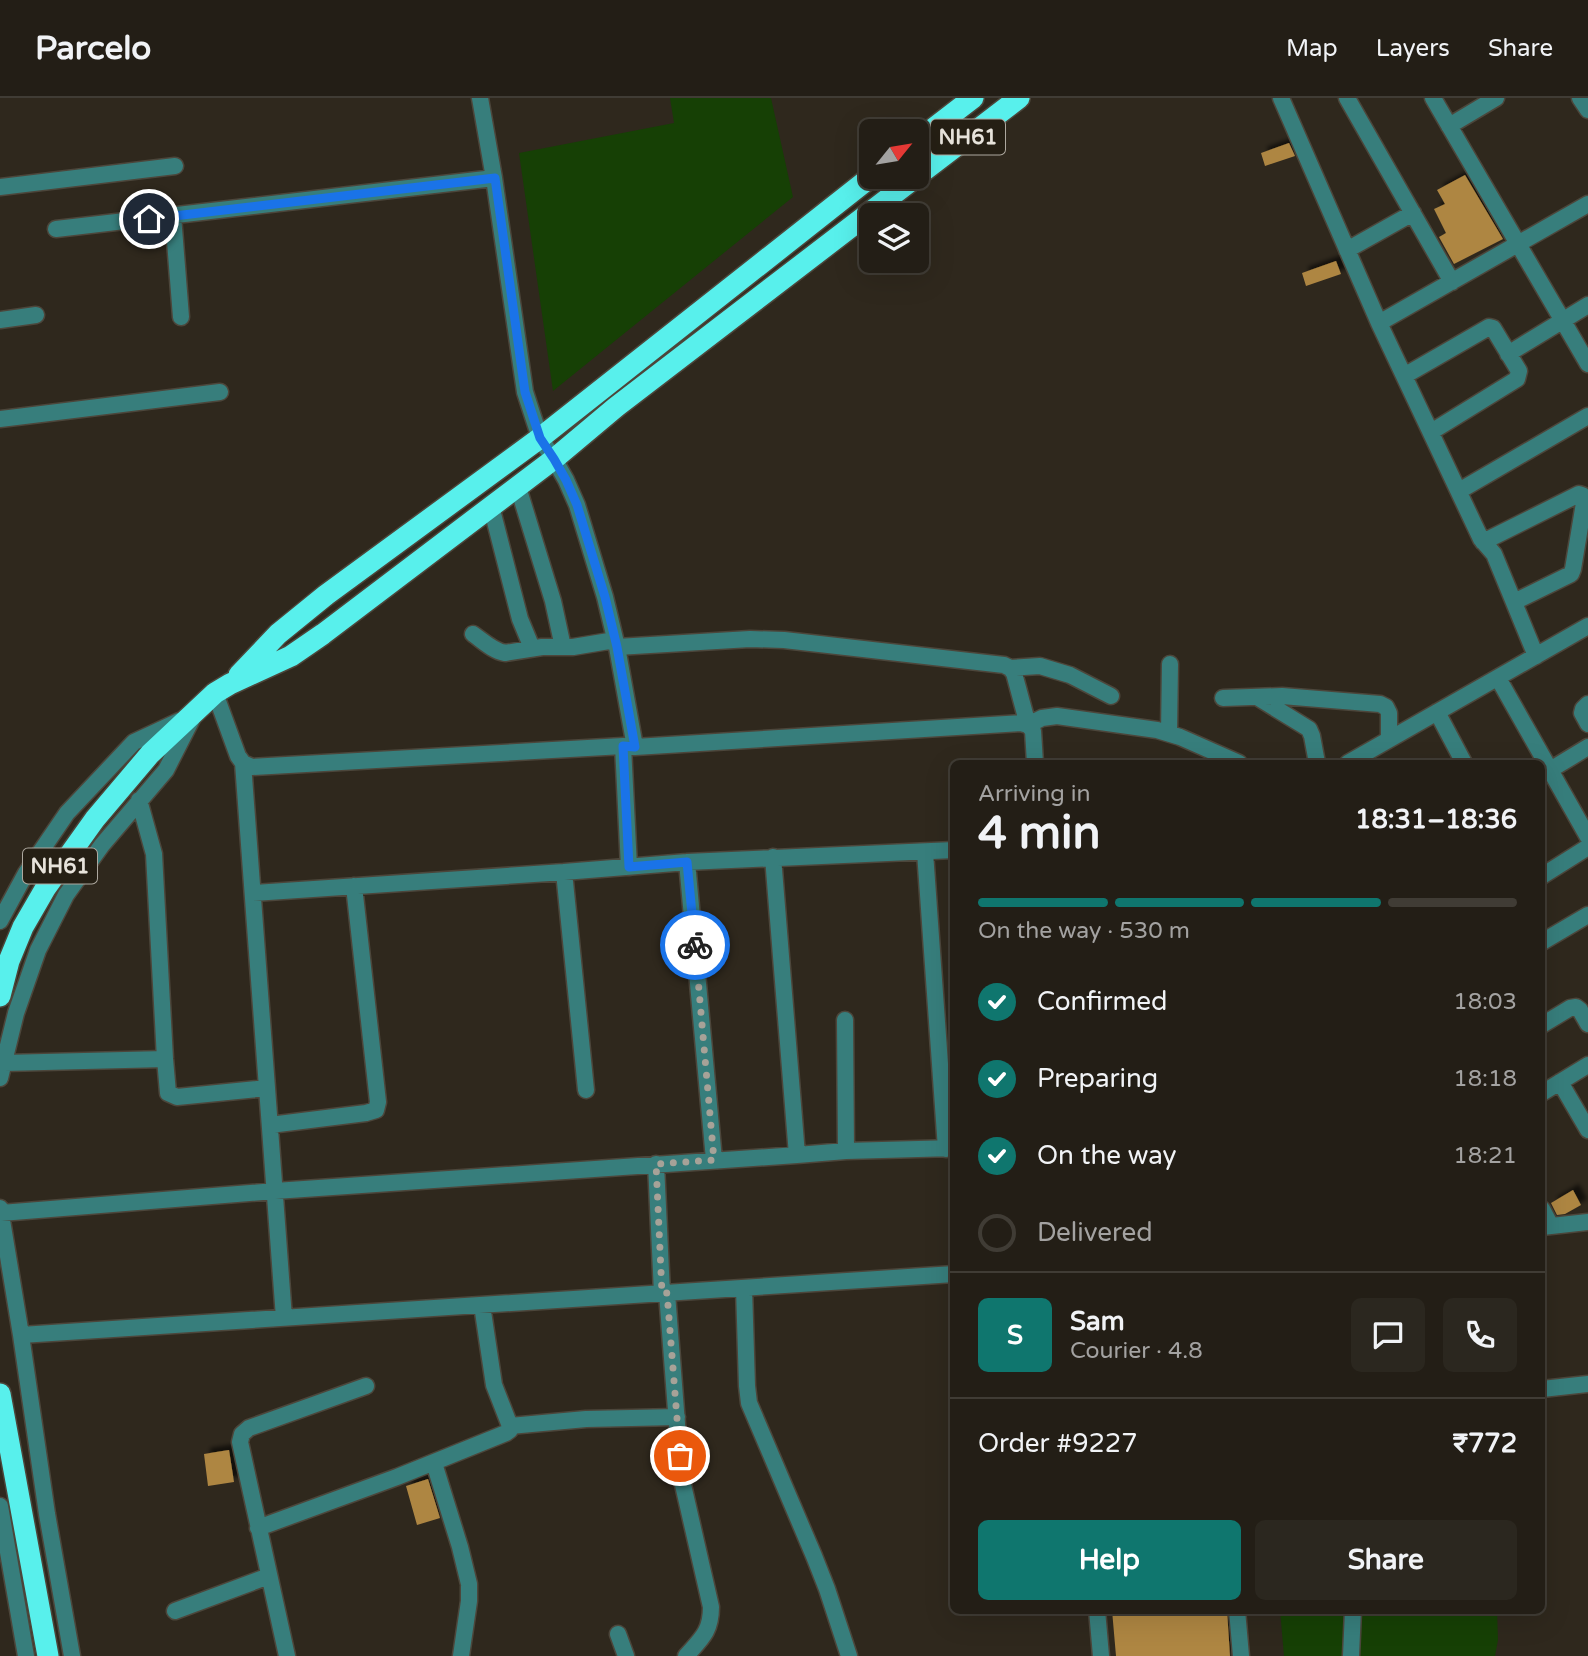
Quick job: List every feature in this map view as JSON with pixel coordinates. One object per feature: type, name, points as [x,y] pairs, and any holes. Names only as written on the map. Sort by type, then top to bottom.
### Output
[{"type":"highway","name":"NH61","points":[[929,132],[973,98]]},
{"type":"highway","name":"NH61","points":[[929,166],[1019,98]]},
{"type":"highway","name":"NH61","points":[[0,996],[9,961],[23,927],[45,888],[95,819],[150,754],[278,634],[326,595],[540,438],[859,186]]},
{"type":"highway","name":"NH61","points":[[222,688],[291,656],[518,487],[616,407],[899,189]]},
{"type":"highway","points":[[0,1394],[48,1656]]},
{"type":"street","points":[[480,98],[495,178],[525,392],[540,438],[566,480],[577,505],[605,597],[616,644],[629,746],[629,867]]},
{"type":"street","points":[[1347,98],[1452,282]]},
{"type":"street","points":[[1433,98],[1588,363]]},
{"type":"street","points":[[1449,126],[1496,98]]},
{"type":"street","points":[[1286,100],[1379,323],[1483,542],[1494,554],[1536,656]]},
{"type":"street","points":[[0,187],[175,166]]},
{"type":"street","points":[[56,229],[495,178]]},
{"type":"street","points":[[1379,323],[1588,204]]},
{"type":"street","points":[[1347,250],[1413,213]]},
{"type":"street","points":[[173,216],[181,317]]},
{"type":"street","points":[[1508,354],[1588,305]]},
{"type":"street","points":[[0,320],[36,315]]},
{"type":"street","points":[[1404,376],[1486,327],[1493,328],[1519,371],[1517,379],[1431,432]]},
{"type":"street","points":[[0,419],[220,392]]},
{"type":"street","points":[[1459,492],[1588,416]]},
{"type":"street","points":[[518,487],[554,601],[564,647]]},
{"type":"street","points":[[1483,542],[1579,494],[1583,495],[1571,574],[1514,602]]},
{"type":"street","points":[[492,506],[520,619],[532,648]]},
{"type":"street","points":[[1353,760],[1588,626]]},
{"type":"street","points":[[473,634],[500,652],[616,644],[784,639],[1004,665],[1014,673],[1028,725],[1033,731],[1035,760]]},
{"type":"street","points":[[1169,733],[1170,664]]},
{"type":"street","points":[[1010,668],[1040,666],[1070,675],[1111,696]]},
{"type":"street","points":[[1498,678],[1544,760]]},
{"type":"street","points":[[222,688],[238,756],[243,763],[252,767],[1021,723],[1028,725],[1042,718],[1057,716],[1169,733],[1232,760]]},
{"type":"street","points":[[1223,698],[1282,696],[1380,704],[1386,707],[1389,713],[1389,740]]},
{"type":"street","points":[[1257,697],[1309,729],[1316,760]]},
{"type":"street","points":[[1588,704],[1582,713],[1588,724]]},
{"type":"street","points":[[1437,712],[1462,760]]},
{"type":"street","points":[[165,1059],[2,1071],[16,1013],[38,950],[66,895],[102,845],[166,771],[194,714]]},
{"type":"street","points":[[0,921],[26,873],[67,813],[134,742],[194,714]]},
{"type":"street","points":[[1550,770],[1588,747]]},
{"type":"street","points":[[1545,761],[1588,837]]},
{"type":"street","points":[[243,763],[284,1318]]},
{"type":"street","points":[[139,800],[154,854],[167,1090],[173,1096],[267,1088]]},
{"type":"street","points":[[1545,874],[1588,848]]},
{"type":"street","points":[[253,893],[687,862],[950,850]]},
{"type":"street","points":[[72,1656],[0,1210],[797,1154],[950,1149],[925,852]]},
{"type":"street","points":[[773,857],[797,1154]]},
{"type":"street","points":[[687,862],[714,1160]]},
{"type":"street","points":[[565,872],[586,1090]]},
{"type":"street","points":[[270,1125],[376,1110],[378,1102],[354,886]]},
{"type":"street","points":[[1545,940],[1588,915]]},
{"type":"street","points":[[1545,1023],[1576,1007],[1588,1024]]},
{"type":"street","points":[[845,1020],[846,1151]]},
{"type":"street","points":[[1545,1091],[1588,1065]]},
{"type":"street","points":[[1560,1082],[1588,1130]]},
{"type":"street","points":[[656,1164],[664,1293],[681,1476],[711,1608],[711,1621],[704,1635],[686,1656]]},
{"type":"street","points":[[1546,1226],[1588,1222]]},
{"type":"street","points":[[21,1335],[950,1274]]},
{"type":"street","points":[[744,1288],[749,1404],[814,1556],[849,1656]]},
{"type":"street","points":[[258,1528],[434,1463],[506,1433],[510,1426],[494,1385],[482,1305]]},
{"type":"street","points":[[1545,1389],[1588,1384]]},
{"type":"street","points":[[287,1656],[240,1442],[242,1434],[249,1428],[366,1386]]},
{"type":"street","points":[[510,1426],[586,1419],[677,1417]]},
{"type":"street","points":[[434,1463],[469,1584],[461,1656]]},
{"type":"street","points":[[0,1506],[26,1656]]},
{"type":"street","points":[[175,1611],[269,1576]]},
{"type":"street","points":[[1097,1614],[1101,1656]]},
{"type":"street","points":[[1237,1614],[1241,1656]]},
{"type":"street","points":[[1351,1656],[1353,1614]]},
{"type":"street","points":[[618,1634],[626,1656]]},
{"type":"green space","points":[[670,98],[771,98],[793,197],[553,391],[519,153],[674,123]]},
{"type":"green space","points":[[1280,1614],[1497,1614],[1498,1640],[1495,1656],[1284,1656]]},
{"type":"building","points":[[1289,143],[1295,156],[1265,166],[1261,153]]},
{"type":"building","points":[[1465,175],[1503,239],[1454,264],[1439,237],[1446,233],[1434,209],[1445,204],[1437,190]]},
{"type":"building","points":[[1336,261],[1341,274],[1306,286],[1302,273]]},
{"type":"building","points":[[1573,1190],[1581,1205],[1565,1214],[1557,1215],[1551,1203]]},
{"type":"building","points":[[229,1450],[234,1482],[208,1486],[204,1454]]},
{"type":"building","points":[[428,1479],[440,1518],[417,1525],[406,1486]]},
{"type":"building","points":[[1112,1614],[1227,1614],[1230,1656],[1116,1656]]},
{"type":"way so far","points":[[680,1456],[667,1293],[662,1293],[656,1164],[714,1160],[695,945]]},
{"type":"route","points":[[149,219],[495,178],[525,392],[540,438],[566,480],[577,505],[617,647],[635,747],[623,746],[629,867],[687,862],[695,945]]}]
